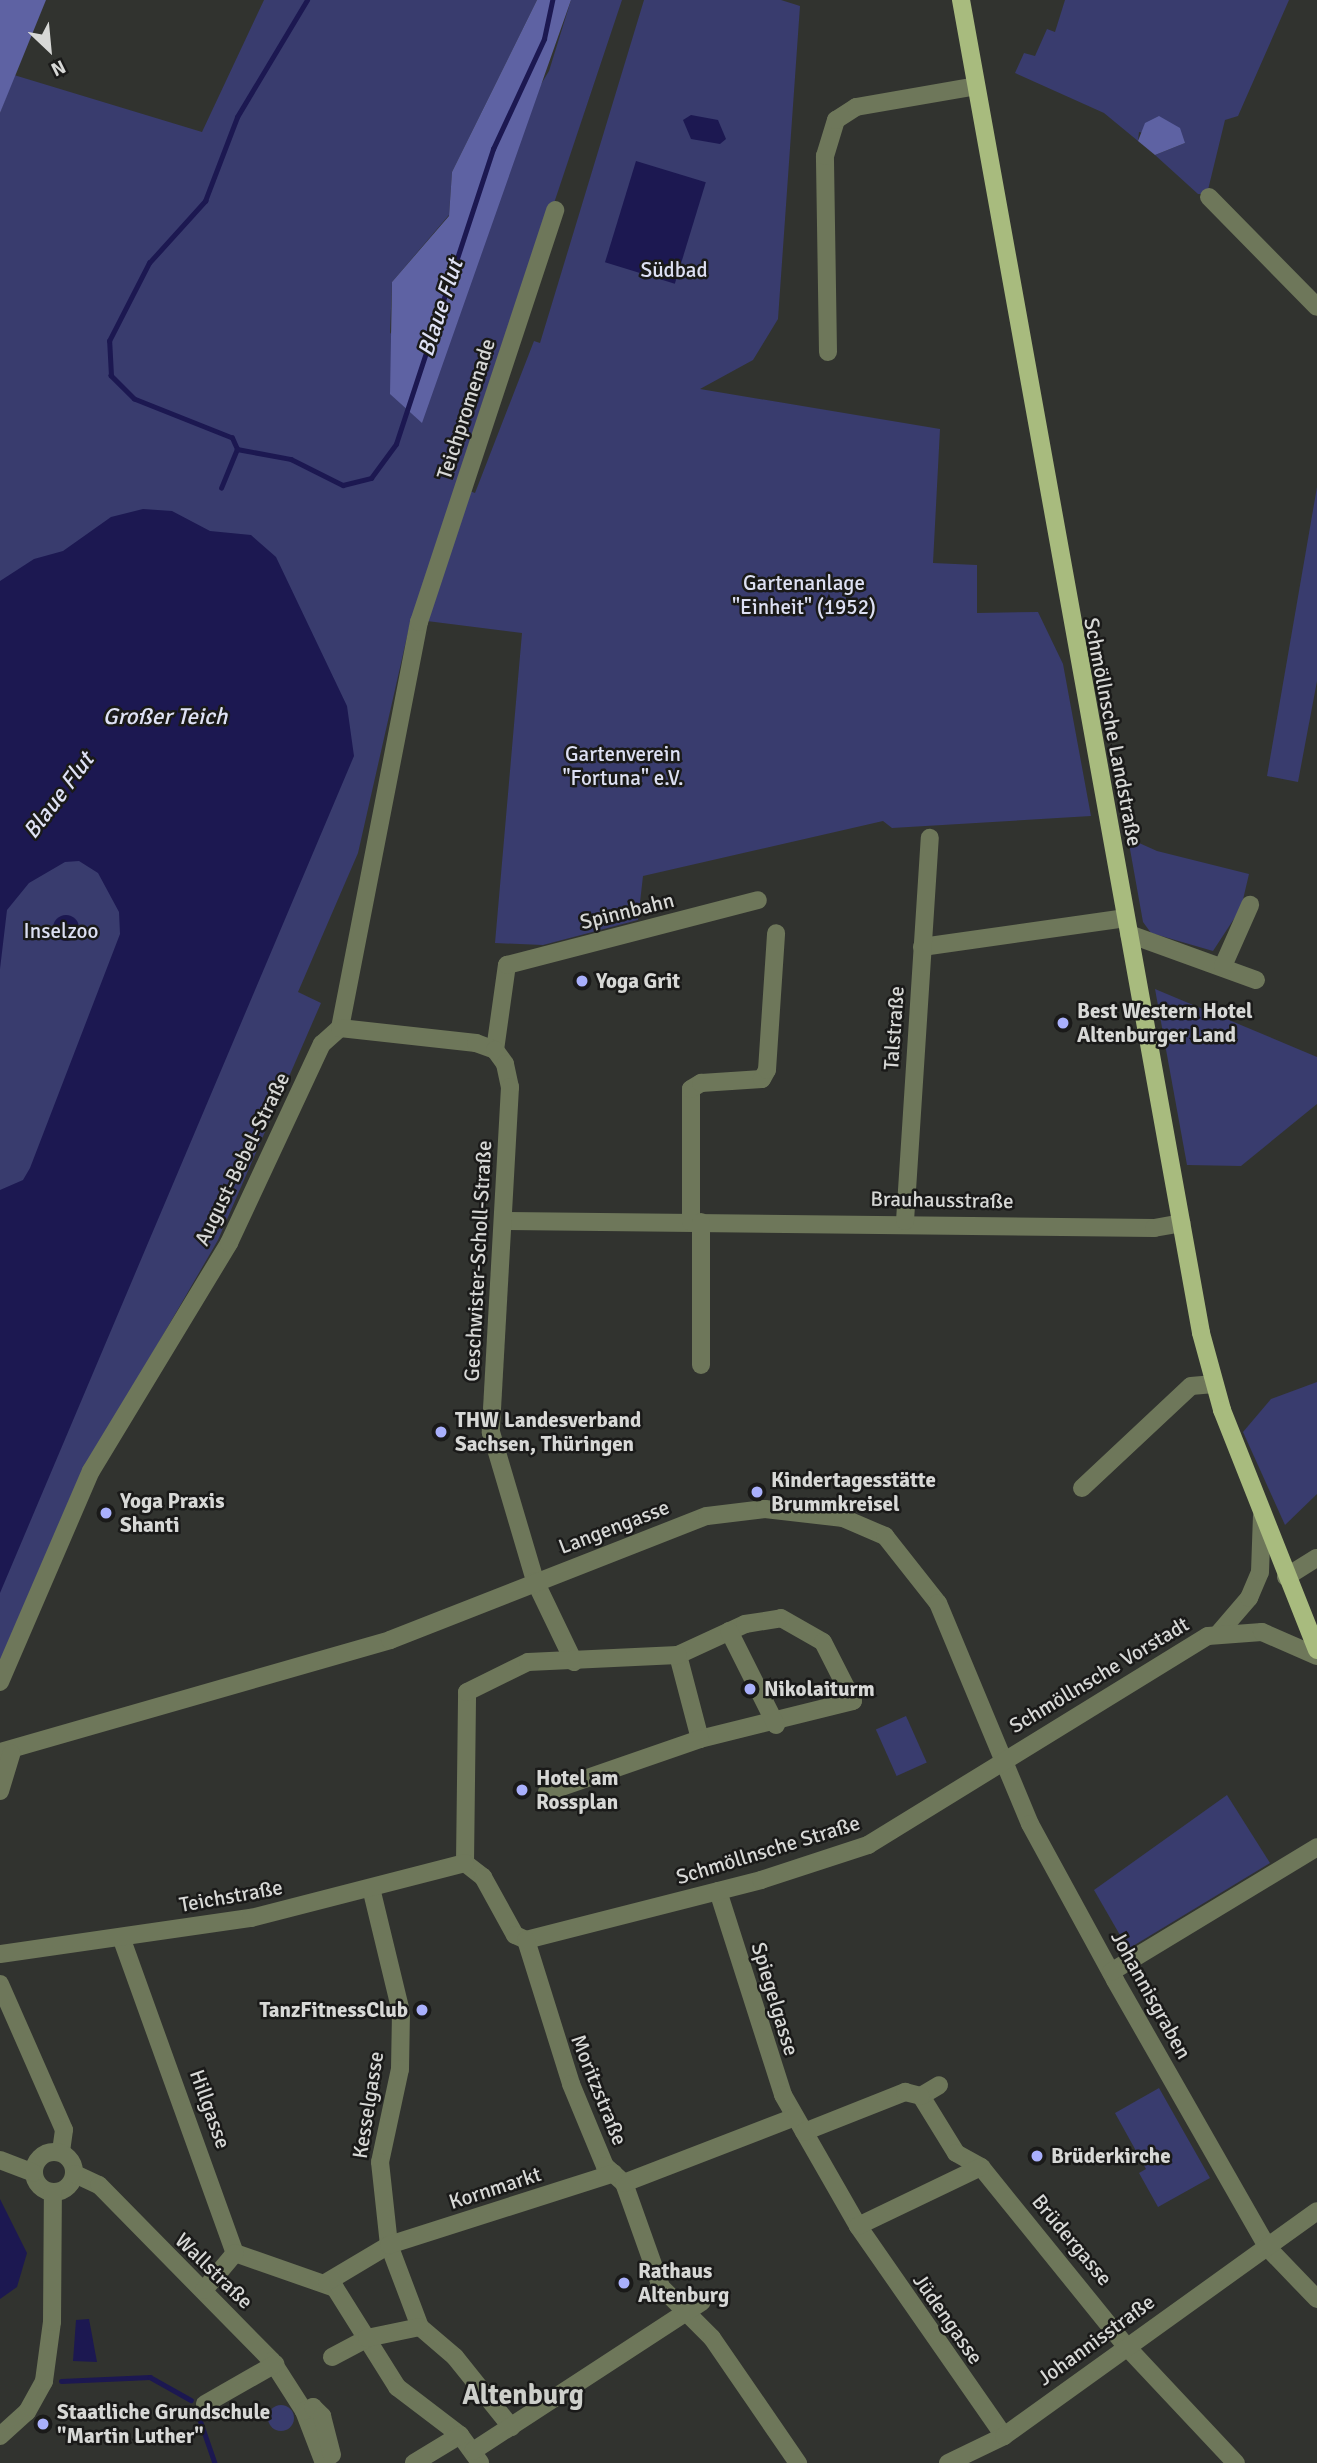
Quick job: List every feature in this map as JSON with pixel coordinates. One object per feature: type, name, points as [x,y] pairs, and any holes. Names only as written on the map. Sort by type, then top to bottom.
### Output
[{"type":"main road","name":"Schmöllnsche Landstraße","points":[[961,0],[1127,926],[1214,1384],[1262,1516],[1317,1650]]},
{"type":"street","points":[[828,352],[825,156],[836,120],[856,107],[976,86]]},
{"type":"street","points":[[1209,197],[1317,307]]},
{"type":"street","name":"Teichpromenade","points":[[340,1028],[419,622],[555,210]]},
{"type":"street","name":"Talstraße","points":[[905,1221],[930,838]]},
{"type":"street","name":"Spinnbahn","points":[[495,1050],[507,965],[758,900]]},
{"type":"street","points":[[1223,966],[1250,905]]},
{"type":"street","points":[[922,947],[1127,926],[1256,981]]},
{"type":"street","points":[[701,1365],[691,1089],[701,1083],[762,1079],[767,1070],[776,933]]},
{"type":"street","points":[[340,1028],[495,1050]]},
{"type":"street","name":"August-Bebel-Straße","points":[[0,1682],[91,1471],[229,1243],[322,1044],[340,1028]]},
{"type":"street","name":"Geschwister-Scholl-Straße","points":[[495,1050],[510,1087],[491,1432],[535,1581],[574,1662]]},
{"type":"street","name":"Brauhausstraße","points":[[504,1221],[905,1221],[1154,1228],[1182,1223]]},
{"type":"street","points":[[1082,1488],[1191,1386],[1214,1384]]},
{"type":"street","name":"Langengasse","points":[[6,1753],[390,1640],[535,1581],[707,1516],[765,1509],[843,1518],[885,1536],[914,1564],[938,1603],[1005,1760]]},
{"type":"street","name":"Schmöllnsche Vorstadt","points":[[1005,1760],[1218,1634],[1249,1598],[1260,1572],[1262,1516]]},
{"type":"street","points":[[1286,1577],[1317,1558]]},
{"type":"street","points":[[526,1940],[515,1935],[483,1877],[465,1863],[462,1702],[492,1677],[528,1662],[574,1662],[678,1655],[729,1631],[781,1618],[815,1634],[829,1651],[853,1701],[776,1725],[700,1739],[547,1792]]},
{"type":"street","points":[[729,1631],[776,1725]]},
{"type":"street","name":"Schmöllnsche Vorstadt","points":[[1218,1634],[1279,1636],[1317,1656]]},
{"type":"street","points":[[678,1655],[700,1739]]},
{"type":"street","points":[[0,1791],[6,1753]]},
{"type":"street","name":"Schmöllnsche Straße","points":[[526,1940],[718,1891],[868,1845],[1005,1760]]},
{"type":"street","name":"Johannisgraben","points":[[1005,1760],[1030,1824],[1267,2247],[1317,2299]]},
{"type":"street","points":[[1113,1976],[1317,1847]]},
{"type":"street","name":"Teichstraße","points":[[0,1954],[121,1937],[372,1892],[465,1863]]},
{"type":"street","name":"Spiegelgasse","points":[[718,1891],[765,2048],[799,2124],[858,2226]]},
{"type":"street","name":"Kesselgasse","points":[[372,1892],[401,2012],[400,2069],[380,2162],[389,2245],[420,2327]]},
{"type":"street","name":"Hillgasse","points":[[121,1937],[235,2253]]},
{"type":"street","name":"Moritzstraße","points":[[526,1940],[571,2084],[605,2166],[619,2178],[640,2226],[661,2287],[696,2306]]},
{"type":"street","points":[[0,1984],[64,2130],[61,2152],[75,2174],[65,2189],[53,2192]]},
{"type":"street","points":[[921,2096],[939,2085]]},
{"type":"street","name":"Kornmarkt","points":[[327,2282],[389,2245],[905,2092],[921,2096]]},
{"type":"street","name":"Brüdergasse","points":[[921,2096],[956,2153],[981,2167],[1085,2292],[1125,2345],[1236,2463]]},
{"type":"street","points":[[34,2173],[41,2157],[61,2152]]},
{"type":"street","points":[[0,2160],[34,2173],[53,2192],[52,2322],[38,2391],[0,2436]]},
{"type":"street","points":[[858,2226],[981,2167]]},
{"type":"street","name":"Wallstraße","points":[[75,2174],[99,2185],[275,2364],[304,2411],[324,2463]]},
{"type":"street","name":"Johannisstraße","points":[[948,2463],[1004,2435],[1125,2345],[1317,2211]]},
{"type":"street","name":"Jüdengasse","points":[[858,2226],[1004,2435]]},
{"type":"street","points":[[204,2290],[235,2253],[327,2282],[367,2338],[397,2387],[460,2435],[477,2457],[511,2427],[696,2306],[712,2338],[798,2463]]},
{"type":"street","points":[[332,2357],[367,2338],[420,2327],[467,2375],[511,2427]]},
{"type":"street","points":[[205,2404],[275,2364]]},
{"type":"street","points":[[304,2411],[313,2407],[327,2432],[334,2463]]},
{"type":"street","points":[[414,2463],[460,2435]]},
{"type":"green space","points":[[264,0],[537,0],[452,172],[449,215],[392,282],[390,334],[549,71],[571,0],[622,0],[459,487],[475,493],[534,341],[540,343],[644,0],[781,0],[800,6],[778,319],[753,360],[700,389],[940,429],[933,563],[977,565],[977,613],[1038,612],[1063,664],[1091,816],[892,828],[883,821],[643,876],[638,920],[543,945],[495,943],[522,633],[411,619],[358,853],[298,992],[321,1003],[218,1240],[78,1482],[0,1668],[0,113],[14,75],[202,132]]},
{"type":"green space","points":[[1065,0],[1289,0],[1238,116],[1225,120],[1207,194],[1198,194],[1155,155],[1185,143],[1139,132],[1138,141],[1104,113],[1015,73],[1024,53],[1035,56],[1047,29],[1055,32]]},
{"type":"green space","points":[[1317,487],[1317,681],[1298,782],[1267,776]]},
{"type":"green space","points":[[1128,838],[1157,851],[1249,874],[1241,908],[1213,951],[1151,933],[1143,922]]},
{"type":"green space","points":[[1155,989],[1317,1057],[1317,1104],[1241,1166],[1187,1165]]},
{"type":"green space","points":[[1317,1382],[1317,1494],[1285,1525],[1243,1432],[1271,1399]]},
{"type":"green space","points":[[906,1716],[927,1763],[897,1776],[876,1729]]},
{"type":"green space","points":[[1227,1795],[1270,1863],[1128,1949],[1094,1890]]},
{"type":"green space","points":[[1159,2088],[1210,2178],[1158,2207],[1139,2173],[1146,2169],[1115,2113]]},
{"type":"green space","points":[[281,2405],[290,2409],[294,2418],[290,2427],[281,2431],[272,2427],[268,2418],[272,2409]]},
{"type":"shaded area","points":[[0,0],[46,0],[0,113]]},
{"type":"shaded area","points":[[537,0],[571,0],[422,423],[390,394],[392,282],[449,216],[452,172]]},
{"type":"shaded area","points":[[1159,116],[1180,128],[1185,143],[1155,155],[1138,141],[1145,123]]},
{"type":"water","points":[[691,115],[718,120],[726,139],[720,144],[691,139],[683,120]]},
{"type":"water","points":[[636,161],[706,182],[675,284],[605,262]]},
{"type":"water","name":"Großer Teich","points":[[143,509],[172,511],[210,531],[251,535],[276,557],[347,706],[354,756],[0,1593],[0,1190],[23,1180],[30,1168],[120,934],[119,912],[98,873],[79,861],[65,862],[29,883],[7,910],[0,969],[0,581],[34,559],[63,551],[111,517]]},
{"type":"water","points":[[66,915],[75,919],[79,928],[75,937],[66,941],[57,937],[53,928],[57,919]]},
{"type":"water","points":[[0,2199],[27,2253],[17,2287],[0,2299]]},
{"type":"water","points":[[89,2319],[97,2362],[73,2361],[76,2320]]},
{"type":"waterway","name":"Blaue Flut","points":[[237,449],[232,438],[134,399],[111,376],[109,341],[149,263],[205,201],[237,117],[307,0]]},
{"type":"waterway","name":"Blaue Flut","points":[[221,488],[237,449],[291,459],[343,485],[371,478],[396,444],[493,149],[544,39],[552,0]]},
{"type":"waterway","name":"Blaue Flut","points":[[61,2381],[150,2377],[191,2400]]},
{"type":"waterway","name":"Blaue Flut","points":[[198,2414],[215,2463]]},
{"type":"place","name":"Yoga Grit","points":[[582,981]]},
{"type":"place","name":"Best Western Hotel Altenburger Land","points":[[1063,1023]]},
{"type":"place","name":"THW Landesverband Sachsen, Thüringen","points":[[441,1432]]},
{"type":"place","name":"Kindertagesstätte Brummkreisel","points":[[757,1492]]},
{"type":"place","name":"Yoga Praxis Shanti","points":[[106,1513]]},
{"type":"place","name":"Nikolaiturm","points":[[750,1689]]},
{"type":"place","name":"Hotel am Rossplan","points":[[522,1790]]},
{"type":"place","name":"TanzFitnessClub","points":[[422,2010]]},
{"type":"place","name":"Brüderkirche","points":[[1037,2156]]},
{"type":"place","name":"Rathaus Altenburg","points":[[624,2283]]},
{"type":"place","name":"Staatliche Grundschule \"Martin Luther\"","points":[[43,2424]]},
{"type":"district","name":"Altenburg","points":[[523,2395]]},
{"type":"park label","name":"Südbad","points":[[674,270]]},
{"type":"park label","name":"Gartenanlage \"Einheit\" (1952)","points":[[804,595]]},
{"type":"park label","name":"Gartenverein \"Fortuna\" e.V.","points":[[623,766]]},
{"type":"park label","name":"Inselzoo","points":[[61,931]]}]
